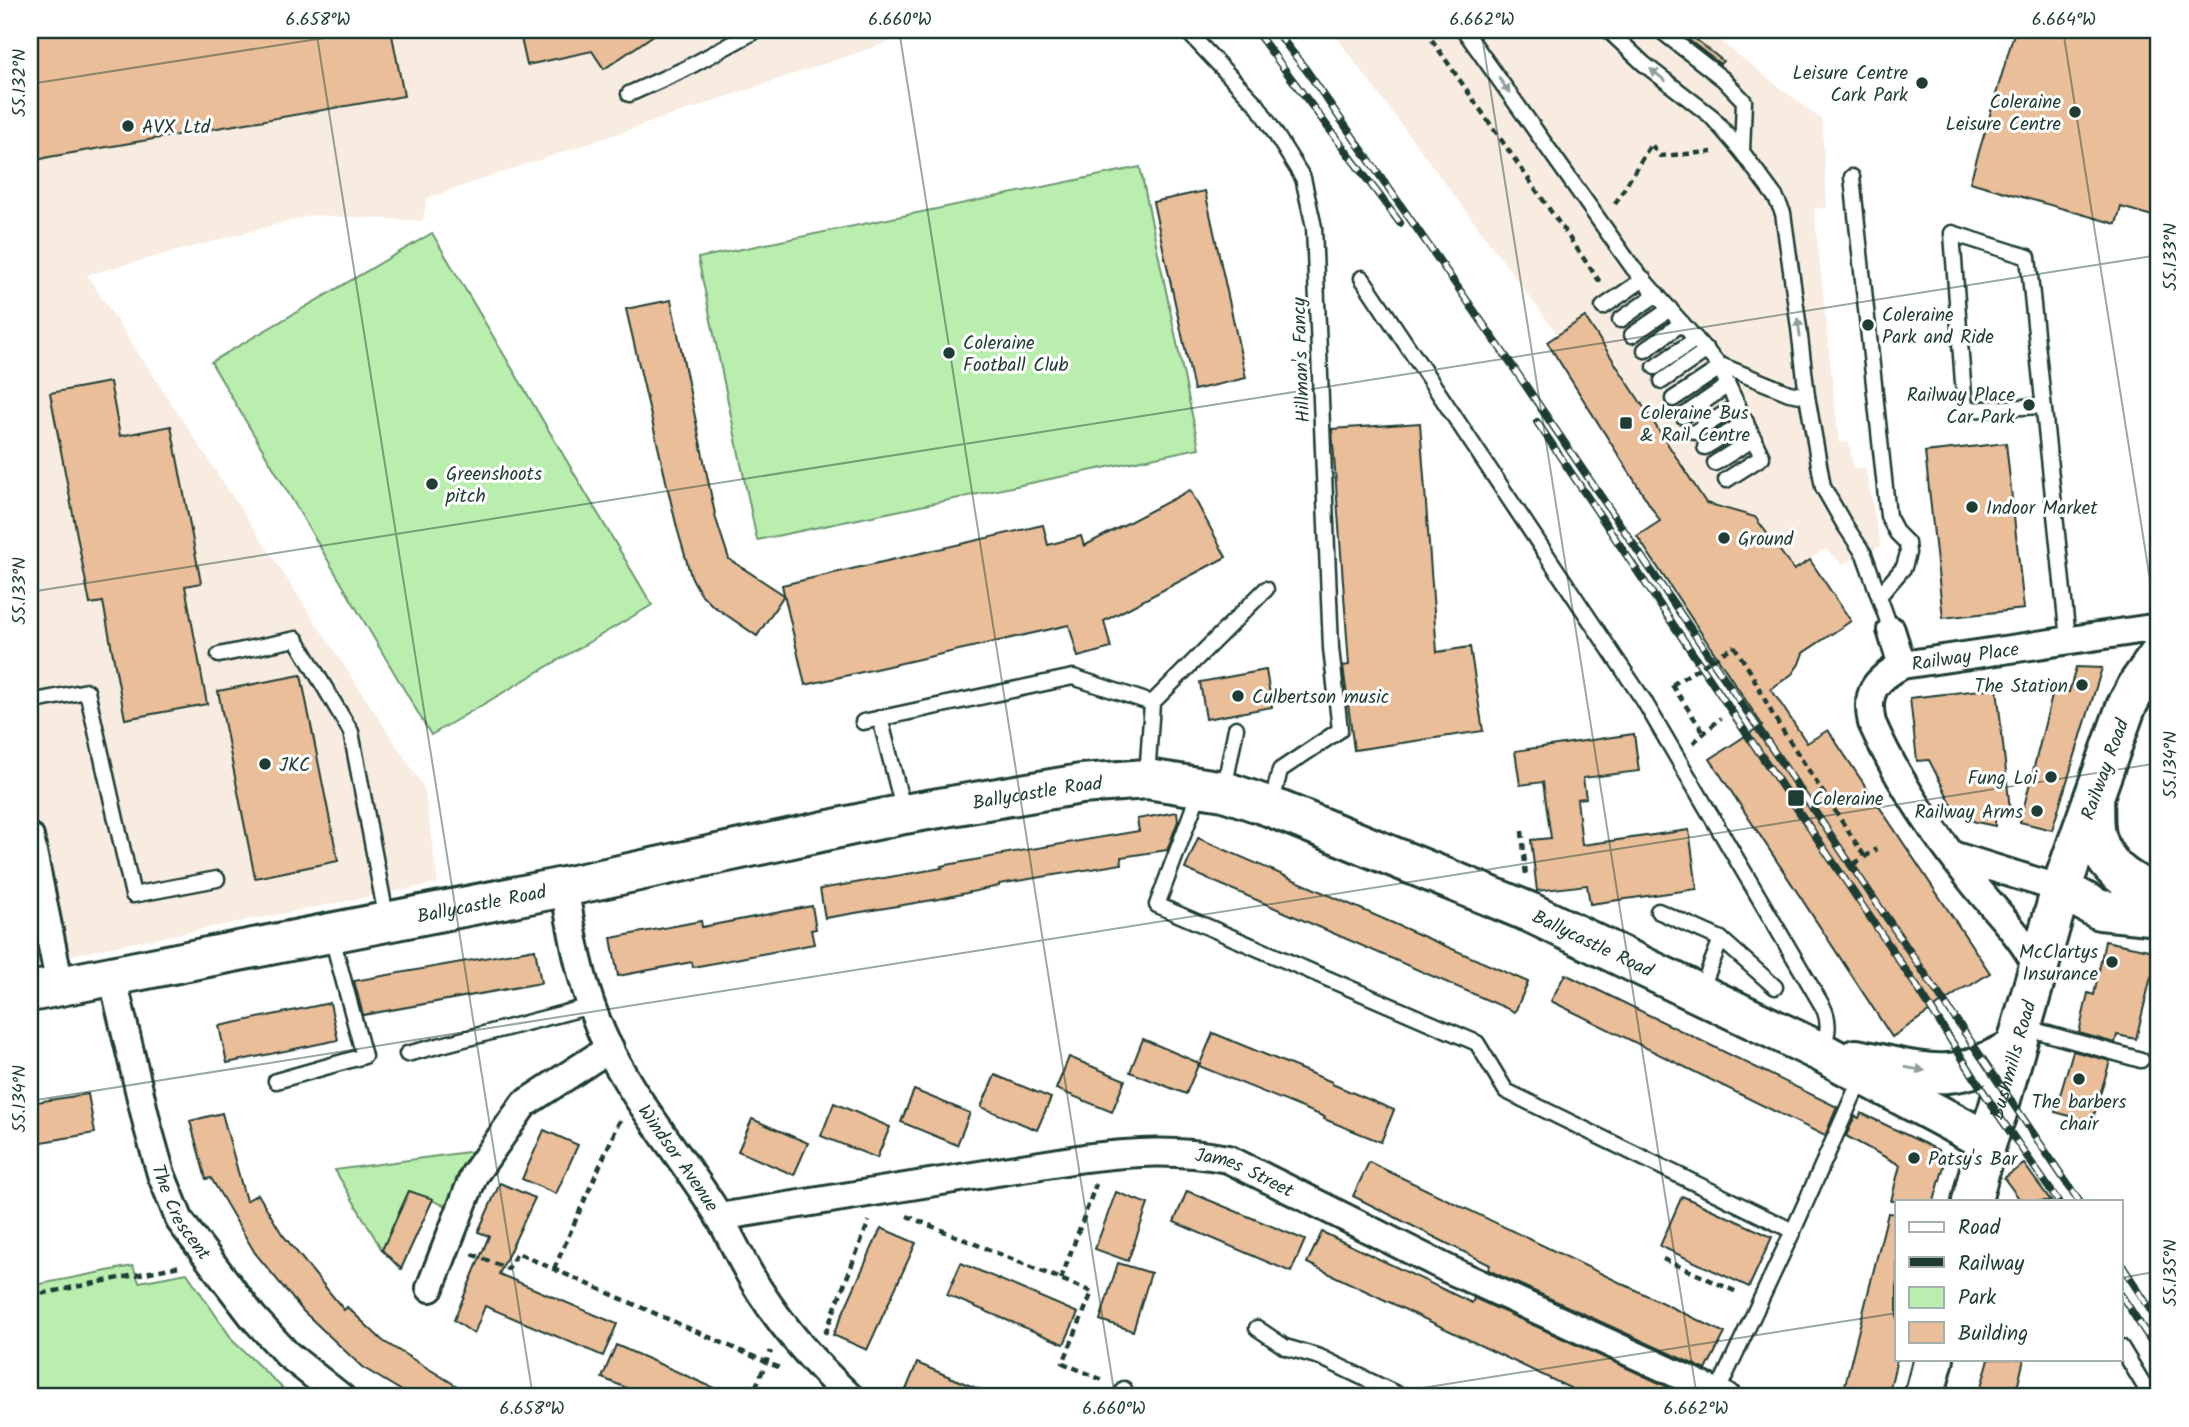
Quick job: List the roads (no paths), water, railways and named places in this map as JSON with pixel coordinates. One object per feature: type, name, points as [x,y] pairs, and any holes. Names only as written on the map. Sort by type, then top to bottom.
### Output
[{"type":"main road","name":"Railway Road","points":[[2061,889],[2126,706],[2159,655]]},
{"type":"main road","name":"Ballycastle Road","points":[[45,989],[564,887],[904,814],[1081,784],[1147,779],[1212,789],[1270,807],[1529,912],[1823,1053],[1987,1141]]},
{"type":"main road","points":[[2094,793],[2096,837],[2112,867],[2126,880],[2159,897]]},
{"type":"main road","points":[[2061,889],[2100,910],[2159,916]]},
{"type":"main road","name":"Bushmills Road","points":[[1972,1200],[2061,889]]},
{"type":"main road","name":"Bushmills Road","points":[[2040,965],[2074,923],[2100,910]]},
{"type":"main road","points":[[1823,1053],[1922,1071],[1948,1073],[1984,1063],[2018,1038]]},
{"type":"main road","points":[[1924,1397],[1934,1360]]},
{"type":"street","name":"Railway Place","points":[[2040,965],[2012,926],[1969,879],[1914,804],[1872,723],[1870,713],[1873,688],[1886,674],[1902,665],[2159,626]]},
{"type":"street","points":[[1891,630],[1902,665]]},
{"type":"street","points":[[30,837],[45,989]]},
{"type":"street","points":[[1952,855],[2061,889]]},
{"type":"street","name":"Windsor Avenue","points":[[564,887],[578,965],[591,1006],[610,1048],[719,1217],[760,1291],[814,1361],[850,1397]]},
{"type":"street","name":"The Crescent","points":[[112,975],[148,1128],[161,1174],[180,1221],[253,1317],[287,1354],[341,1397]]},
{"type":"street","points":[[430,1288],[474,1175],[524,1104],[610,1048]]},
{"type":"street","name":"James Street","points":[[719,1217],[879,1197],[1106,1156],[1143,1152],[1198,1153],[1228,1159],[1448,1269],[1719,1395]]},
{"type":"lane","points":[[629,94],[685,69],[757,30]]},
{"type":"lane","name":"Hillman's Fancy","points":[[1186,30],[1258,106],[1303,178],[1314,227],[1331,648],[1340,730],[1280,770],[1270,807]]},
{"type":"lane","points":[[1464,30],[1633,268],[1719,366],[1762,457],[1726,480]]},
{"type":"lane","points":[[1608,30],[1644,64],[1711,116],[1776,198],[1783,213],[1807,396],[1823,487],[1843,524],[1864,554],[1891,630]]},
{"type":"lane","points":[[1660,30],[1723,79],[1744,101],[1742,152]]},
{"type":"lane","points":[[1852,177],[1888,516],[1897,533],[1907,543],[1908,553],[1904,567],[1880,595]]},
{"type":"lane","points":[[2043,406],[1965,410],[1952,233],[2028,257],[2068,639]]},
{"type":"lane","points":[[1362,278],[1644,701],[1828,1017],[1823,1053]]},
{"type":"lane","points":[[1603,307],[1644,279]]},
{"type":"lane","points":[[1620,320],[1657,294]]},
{"type":"lane","points":[[1632,335],[1670,309]]},
{"type":"lane","points":[[1645,350],[1682,323]]},
{"type":"lane","points":[[1654,367],[1696,339]]},
{"type":"lane","points":[[1662,381],[1707,350]]},
{"type":"lane","points":[[1719,366],[1789,393],[1807,396]]},
{"type":"lane","points":[[1673,399],[1719,366]]},
{"type":"lane","points":[[1683,416],[1728,386]]},
{"type":"lane","points":[[1695,432],[1738,405]]},
{"type":"lane","points":[[1705,447],[1746,422]]},
{"type":"lane","points":[[1715,463],[1754,439]]},
{"type":"lane","points":[[1147,779],[1152,703],[1266,589]]},
{"type":"lane","points":[[219,655],[296,639],[351,732],[387,922]]},
{"type":"lane","points":[[863,722],[1073,677],[1152,703]]},
{"type":"lane","points":[[30,702],[87,691],[133,895],[217,879]]},
{"type":"lane","points":[[880,718],[904,814]]},
{"type":"lane","points":[[1236,728],[1212,789],[1157,905],[1478,1043],[1506,1091],[1793,1231]]},
{"type":"lane","points":[[1658,911],[1721,939],[1775,987]]},
{"type":"lane","points":[[276,1082],[364,1056],[331,933]]},
{"type":"lane","points":[[1700,993],[1721,939]]},
{"type":"lane","points":[[407,1054],[591,1006]]},
{"type":"lane","points":[[2018,1038],[2141,1060]]},
{"type":"lane","points":[[1719,1395],[1862,1075]]},
{"type":"lane","points":[[1257,1328],[1285,1347],[1320,1357],[1403,1397]]},
{"type":"lane","points":[[2122,1349],[2151,1397]]},
{"type":"railway","points":[[1255,30],[1400,223]]},
{"type":"railway","points":[[1275,30],[1307,71],[1507,358],[2078,1200]]},
{"type":"railway","points":[[1537,422],[2057,1200]]},
{"type":"railway","points":[[2122,1266],[2159,1323]]},
{"type":"railway","points":[[2122,1297],[2159,1353]]},
{"type":"place","name":"Leisure Centre Cark Park","points":[[1922,83]]},
{"type":"place","name":"Coleraine Leisure Centre","points":[[2075,112]]},
{"type":"place","name":"AVX Ltd","points":[[128,126]]},
{"type":"place","name":"Coleraine Park and Ride","points":[[1868,325]]},
{"type":"place","name":"Coleraine Football Club","points":[[949,353]]},
{"type":"place","name":"Railway Place Car Park","points":[[2029,405]]},
{"type":"place","name":"Coleraine Bus & Rail Centre","points":[[1626,423]]},
{"type":"place","name":"Greenshoots pitch","points":[[432,484]]},
{"type":"place","name":"Indoor Market","points":[[1972,507]]},
{"type":"place","name":"Ground","points":[[1724,538]]},
{"type":"place","name":"The Station","points":[[2082,685]]},
{"type":"place","name":"Culbertson music","points":[[1238,696]]},
{"type":"place","name":"JKC","points":[[265,764]]},
{"type":"place","name":"Fung Loi","points":[[2051,777]]},
{"type":"place","name":"Coleraine","points":[[1796,798]]},
{"type":"place","name":"Railway Arms","points":[[2037,811]]},
{"type":"place","name":"McClartys Insurance","points":[[2112,962]]},
{"type":"place","name":"The barbers chair","points":[[2079,1079]]},
{"type":"place","name":"Patsy's Bar","points":[[1914,1158]]}]
